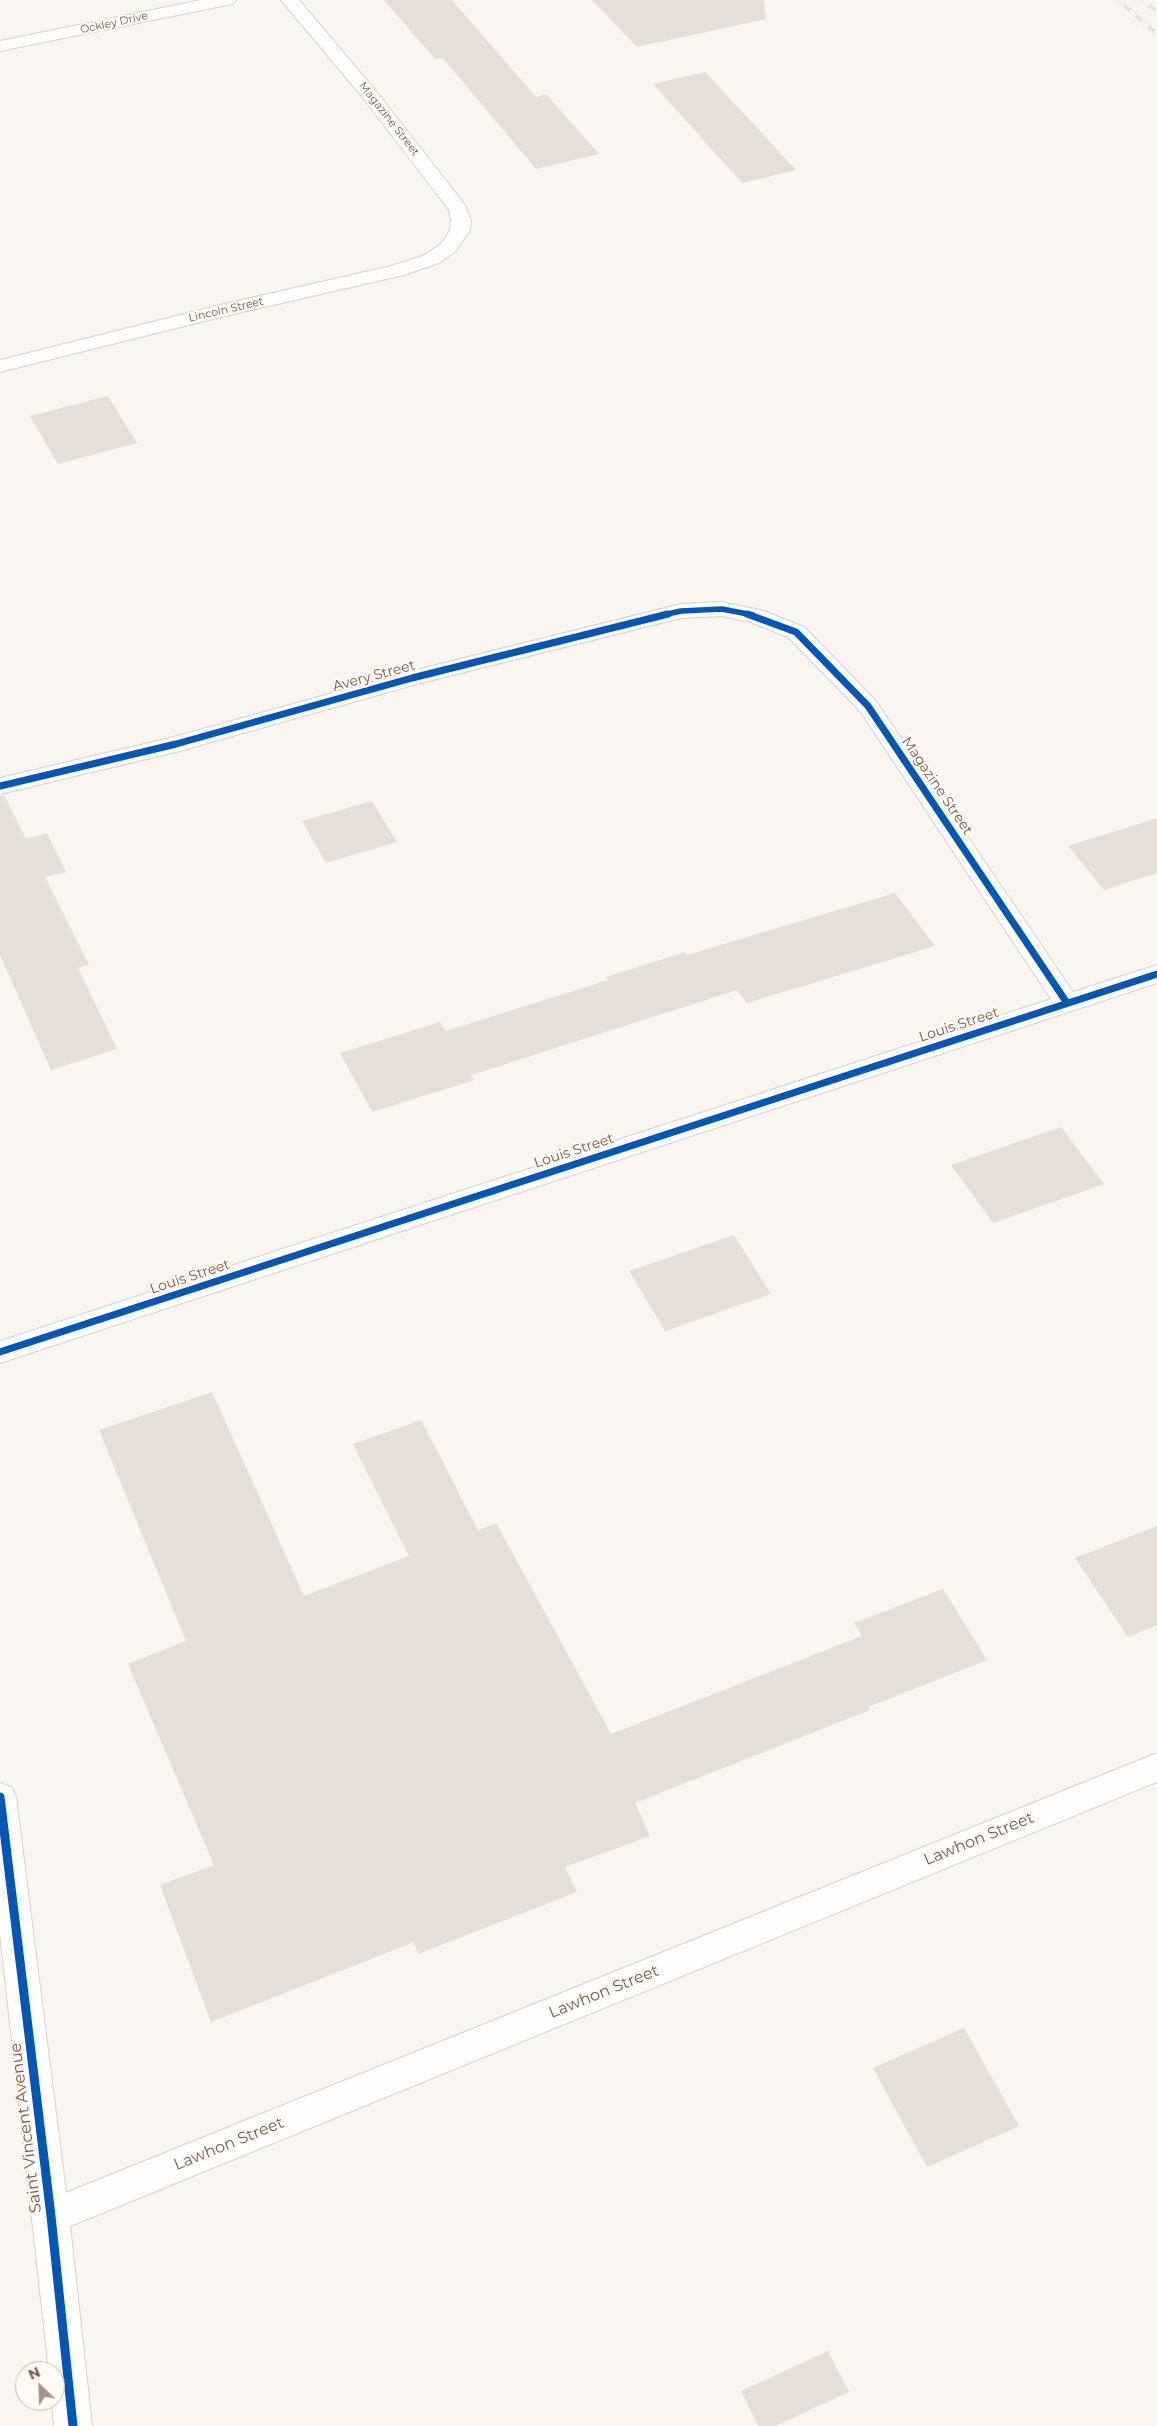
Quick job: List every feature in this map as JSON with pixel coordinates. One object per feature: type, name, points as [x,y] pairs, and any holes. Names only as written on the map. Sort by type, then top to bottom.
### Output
[{"type":"street","name":"Ockley Drive","points":[[0,46],[227,0]]},
{"type":"street","name":"Magazine Street","points":[[290,0],[370,95],[458,209],[461,220],[460,230],[449,247]]},
{"type":"street","name":"Lincoln Street","points":[[0,366],[220,311],[397,271],[432,259],[449,247]]},
{"type":"street","name":"Avery Street","points":[[0,786],[176,744],[412,678],[681,611],[722,609],[756,616]]},
{"type":"street","name":"Magazine Street","points":[[756,616],[796,632],[820,654],[868,706],[1066,1003]]},
{"type":"street","name":"Louis Street","points":[[0,1352],[1157,974]]},
{"type":"street","name":"Lawhon Street","points":[[51,2216],[1157,1767]]},
{"type":"street","name":"Saint Vincent Avenue","points":[[0,1797],[51,2216],[73,2426]]},
{"type":"building","points":[[384,0],[452,0],[536,97],[546,94],[599,154],[536,169],[443,58],[435,59]]},
{"type":"building","points":[[592,0],[764,0],[766,19],[637,47]]},
{"type":"building","points":[[705,72],[796,170],[742,183],[653,84]]},
{"type":"building","points":[[108,396],[137,443],[58,464],[30,416]]},
{"type":"building","points":[[4,795],[26,839],[47,833],[66,872],[45,877],[89,965],[78,968],[117,1049],[51,1070],[0,955],[0,796]]},
{"type":"building","points":[[372,801],[397,842],[326,863],[302,821]]},
{"type":"building","points":[[1157,818],[1157,873],[1104,890],[1068,846]]},
{"type":"building","points":[[895,893],[935,946],[747,1003],[737,990],[471,1075],[474,1080],[372,1112],[340,1053],[440,1022],[446,1031],[608,980],[606,977],[685,952],[687,955]]},
{"type":"building","points":[[1061,1127],[1104,1184],[993,1223],[951,1165]]},
{"type":"building","points":[[734,1235],[771,1294],[665,1331],[629,1271]]},
{"type":"building","points":[[212,1392],[304,1596],[409,1556],[353,1444],[421,1420],[478,1530],[496,1523],[611,1734],[862,1636],[854,1623],[943,1589],[987,1660],[868,1707],[870,1710],[635,1803],[650,1836],[565,1867],[577,1892],[418,1954],[414,1942],[211,2022],[160,1885],[214,1865],[128,1664],[186,1641],[99,1430]]},
{"type":"building","points":[[1157,1526],[1157,1625],[1128,1637],[1075,1558]]},
{"type":"building","points":[[964,2028],[1019,2126],[927,2167],[873,2068]]},
{"type":"building","points":[[828,2351],[849,2392],[775,2426],[758,2426],[741,2391]]},
{"type":"railway","points":[[1118,0],[1157,34]]},
{"type":"railway","points":[[1143,0],[1157,12]]},
{"type":"cycle path","points":[[0,786],[176,744],[412,678],[681,611],[722,609],[756,616],[796,632],[868,706],[1067,1003]]},
{"type":"cycle path","points":[[0,1352],[1157,974]]},
{"type":"cycle path","points":[[0,1797],[51,2216],[73,2426]]}]
